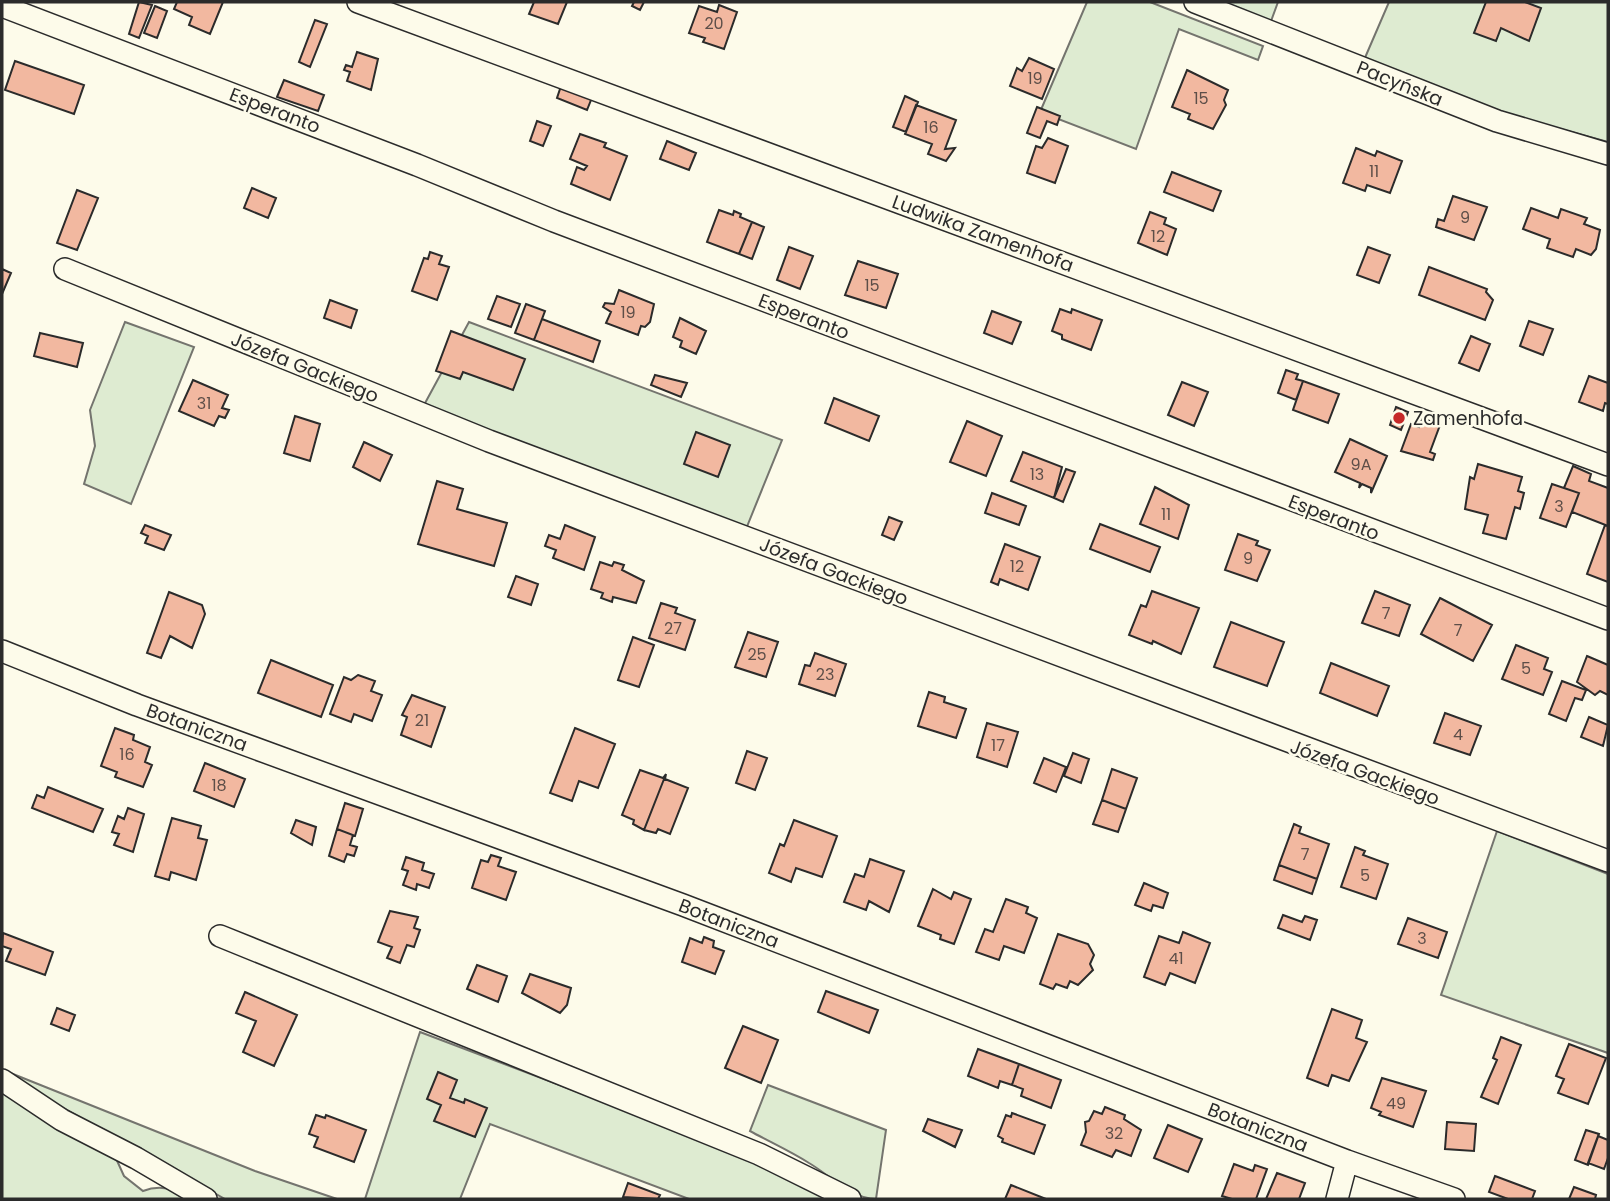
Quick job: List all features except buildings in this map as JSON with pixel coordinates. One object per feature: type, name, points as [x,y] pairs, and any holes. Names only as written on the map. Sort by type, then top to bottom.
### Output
[{"type":"street","name":"Ludwika Zamenhofa","points":[[358,2],[1608,465]]},
{"type":"street","name":"Pacyńska","points":[[1195,2],[1496,121],[1608,155]]},
{"type":"street","name":"Esperanto","points":[[2,6],[404,160],[554,221],[1608,619]]},
{"type":"street","name":"Józefa Gackiego","points":[[65,269],[489,441],[1608,861]]},
{"type":"street","name":"Botaniczna","points":[[2,651],[137,705],[683,905],[1347,1161],[1454,1199]]},
{"type":"street","points":[[220,936],[759,1154],[850,1199]]},
{"type":"street","points":[[2,1080],[62,1120],[136,1158],[206,1199]]},
{"type":"street","points":[[1337,1199],[1347,1161]]},
{"type":"green space","points":[[1087,2],[1150,2],[1263,46],[1258,60],[1179,29],[1136,149],[1040,112]]},
{"type":"green space","points":[[1223,2],[1278,2],[1270,24]]},
{"type":"green space","points":[[1389,2],[1608,2],[1608,142],[1502,113],[1364,60]]},
{"type":"green space","points":[[125,322],[194,347],[131,504],[84,484],[95,446],[90,410]]},
{"type":"green space","points":[[469,322],[782,440],[746,529],[424,405]]},
{"type":"green space","points":[[1497,831],[1608,874],[1608,1053],[1441,995]]},
{"type":"green space","points":[[420,1032],[715,1144],[830,1199],[689,1199],[490,1124],[460,1199],[365,1199]]},
{"type":"green space","points":[[13,1074],[255,1171],[337,1199],[225,1199],[21,1084]]},
{"type":"green space","points":[[768,1085],[886,1130],[876,1199],[849,1191],[817,1168],[750,1131]]},
{"type":"green space","points":[[2,1087],[114,1154],[124,1176],[143,1191],[168,1189],[192,1199],[2,1199]]},
{"type":"place","name":"Zamenhofa","points":[[1399,418]]}]
